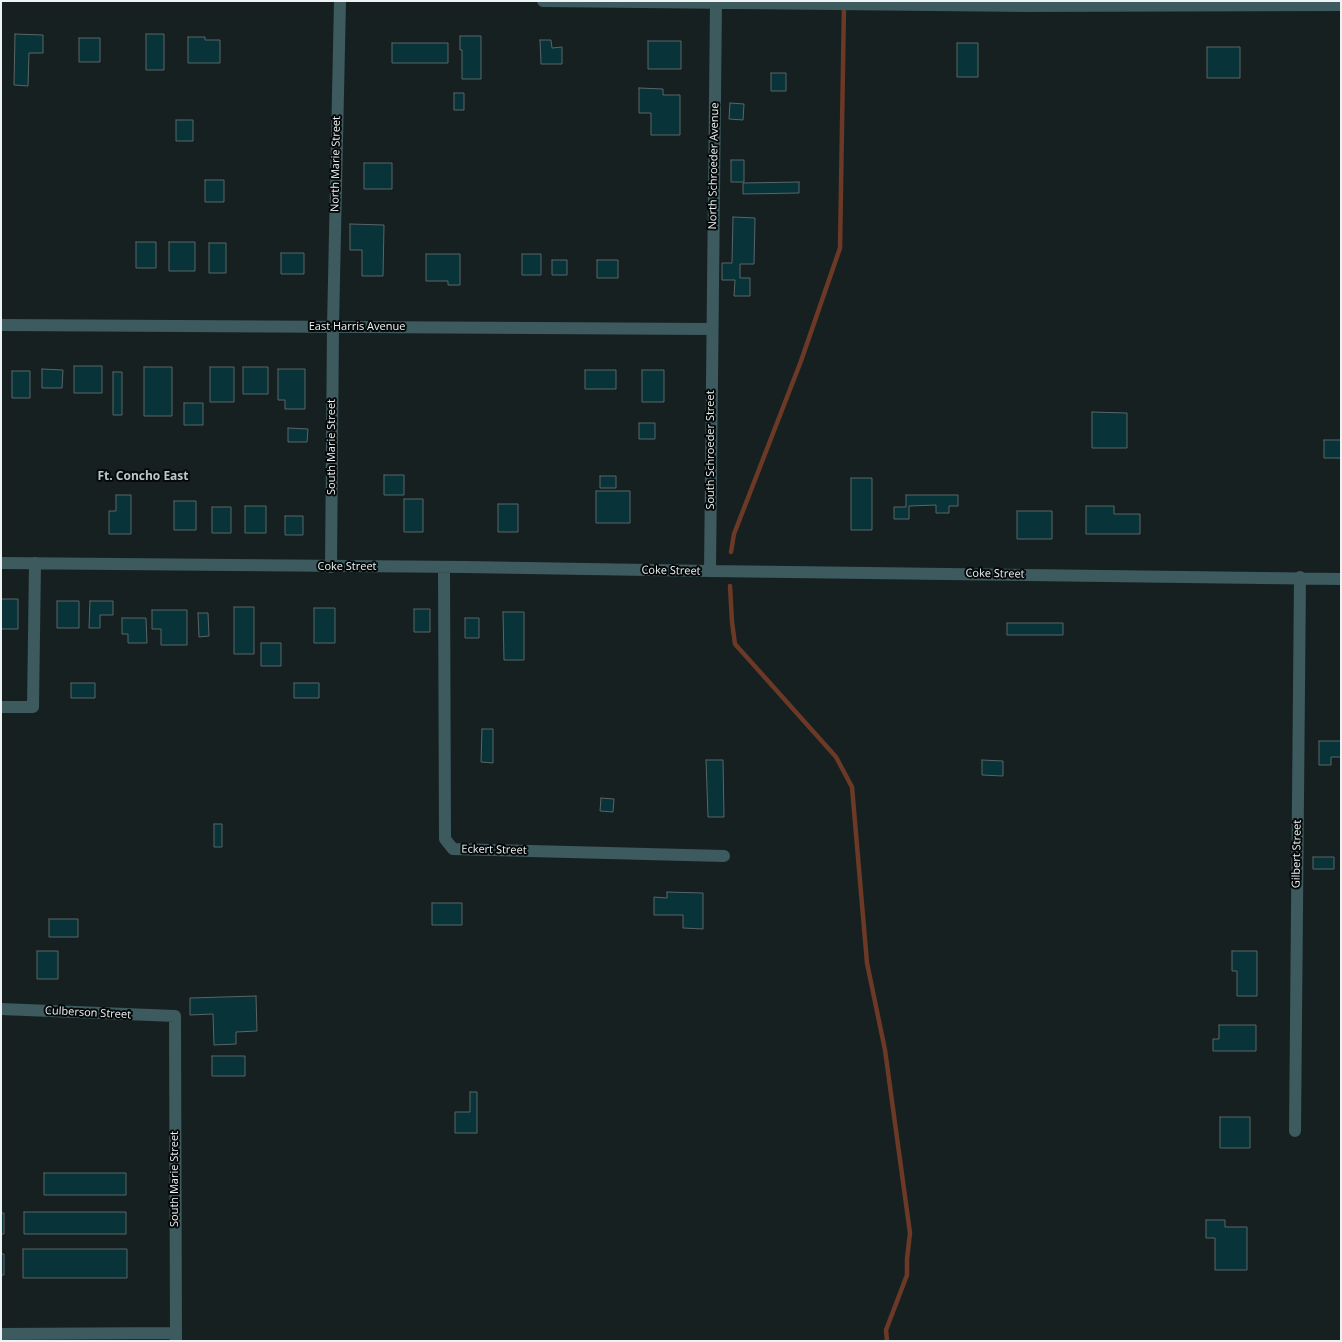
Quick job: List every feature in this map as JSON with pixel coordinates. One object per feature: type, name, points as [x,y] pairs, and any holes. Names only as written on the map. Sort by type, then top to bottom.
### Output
[{"type":"street","name":"North Marie Street","points":[[333,326],[340,1]]},
{"type":"street","points":[[543,1],[1341,5]]},
{"type":"street","name":"North Schroeder Avenue","points":[[712,329],[716,3]]},
{"type":"street","name":"East Harris Avenue","points":[[1,324],[712,329]]},
{"type":"street","name":"South Marie Street","points":[[331,567],[333,326]]},
{"type":"street","name":"South Schroeder Street","points":[[710,572],[712,329]]},
{"type":"street","name":"Coke Street","points":[[1,563],[1341,578]]},
{"type":"street","points":[[1,707],[33,707],[36,563]]},
{"type":"street","name":"Eckert Street","points":[[444,567],[445,839],[453,849],[724,856]]},
{"type":"street","name":"Gilbert Street","points":[[1295,1131],[1300,577]]},
{"type":"street","name":"Culberson Street","points":[[1,1009],[175,1016]]},
{"type":"street","name":"South Marie Street","points":[[175,1016],[176,1337]]},
{"type":"street","points":[[1,1334],[176,1337]]},
{"type":"building","points":[[15,34],[43,35],[43,53],[29,53],[28,86],[14,85]]},
{"type":"building","points":[[146,34],[164,34],[164,70],[146,70]]},
{"type":"building","points":[[460,36],[481,36],[481,79],[462,79],[462,50],[460,50]]},
{"type":"building","points":[[188,37],[205,37],[205,40],[220,40],[220,63],[188,63]]},
{"type":"building","points":[[79,38],[100,38],[100,62],[79,62]]},
{"type":"building","points":[[540,40],[551,40],[552,48],[562,47],[562,64],[541,64]]},
{"type":"building","points":[[648,41],[681,41],[681,69],[648,69]]},
{"type":"building","points":[[392,43],[448,43],[448,63],[392,63]]},
{"type":"building","points":[[957,43],[978,43],[978,77],[957,77]]},
{"type":"building","points":[[1207,47],[1240,47],[1240,78],[1207,78]]},
{"type":"building","points":[[771,73],[786,73],[786,91],[771,91]]},
{"type":"building","points":[[639,88],[663,89],[663,95],[680,95],[680,135],[651,135],[651,113],[639,113]]},
{"type":"building","points":[[454,93],[464,93],[464,110],[454,110]]},
{"type":"building","points":[[730,103],[744,104],[743,120],[729,119]]},
{"type":"building","points":[[176,120],[193,120],[193,141],[176,141]]},
{"type":"building","points":[[731,160],[744,160],[744,182],[731,182]]},
{"type":"building","points":[[364,163],[392,163],[392,189],[364,189]]},
{"type":"building","points":[[205,180],[224,180],[224,202],[205,202]]},
{"type":"building","points":[[799,182],[799,193],[743,194],[743,183]]},
{"type":"building","points":[[733,217],[755,218],[754,264],[740,264],[740,278],[750,278],[750,296],[734,296],[735,280],[722,280],[722,263],[732,263]]},
{"type":"building","points":[[350,224],[384,225],[383,276],[362,276],[362,250],[350,250]]},
{"type":"building","points":[[136,242],[156,242],[156,268],[136,268]]},
{"type":"building","points":[[169,242],[195,242],[195,271],[169,271]]},
{"type":"building","points":[[209,243],[226,243],[226,273],[209,273]]},
{"type":"building","points":[[281,253],[304,253],[304,274],[281,274]]},
{"type":"building","points":[[426,254],[460,254],[460,285],[448,285],[448,281],[426,281]]},
{"type":"building","points":[[522,254],[541,254],[541,275],[522,275]]},
{"type":"building","points":[[552,260],[567,260],[567,275],[552,275]]},
{"type":"building","points":[[597,260],[618,260],[618,278],[597,278]]},
{"type":"building","points":[[74,366],[102,366],[102,393],[74,393]]},
{"type":"building","points":[[144,367],[172,367],[172,416],[144,416]]},
{"type":"building","points":[[210,367],[234,367],[234,402],[210,402]]},
{"type":"building","points":[[243,367],[268,367],[268,394],[243,394]]},
{"type":"building","points":[[42,369],[63,370],[62,388],[42,388]]},
{"type":"building","points":[[278,369],[305,369],[305,409],[285,409],[285,400],[278,400]]},
{"type":"building","points":[[585,370],[616,370],[616,389],[585,389]]},
{"type":"building","points":[[642,370],[664,370],[664,402],[642,402]]},
{"type":"building","points":[[12,371],[30,371],[30,398],[12,398]]},
{"type":"building","points":[[113,372],[122,372],[122,415],[113,415]]},
{"type":"building","points":[[184,403],[203,403],[203,425],[184,425]]},
{"type":"building","points":[[1092,412],[1127,413],[1127,448],[1092,448]]},
{"type":"building","points":[[639,423],[655,423],[655,439],[639,439]]},
{"type":"building","points":[[288,428],[308,429],[307,442],[288,442]]},
{"type":"building","points":[[1324,440],[1341,440],[1341,458],[1324,458]]},
{"type":"building","points":[[384,475],[404,475],[404,495],[384,495]]},
{"type":"building","points":[[600,476],[616,476],[616,488],[600,488]]},
{"type":"building","points":[[851,478],[872,478],[872,530],[851,530]]},
{"type":"building","points":[[596,491],[630,491],[630,523],[596,523]]},
{"type":"building","points":[[116,495],[131,495],[131,534],[109,534],[109,511],[116,511]]},
{"type":"building","points":[[906,495],[958,495],[958,506],[949,506],[949,513],[936,513],[936,505],[909,506],[909,519],[894,519],[894,507],[906,507]]},
{"type":"building","points":[[404,499],[423,499],[423,532],[404,532]]},
{"type":"building","points":[[174,501],[196,501],[196,530],[174,530]]},
{"type":"building","points":[[498,504],[518,504],[518,532],[498,532]]},
{"type":"building","points":[[245,506],[266,506],[266,533],[245,533]]},
{"type":"building","points":[[1086,506],[1114,506],[1114,514],[1140,514],[1140,534],[1086,534]]},
{"type":"building","points":[[212,507],[231,507],[231,533],[212,533]]},
{"type":"building","points":[[1017,511],[1052,511],[1052,539],[1017,539]]},
{"type":"building","points":[[285,516],[303,516],[303,535],[285,535]]},
{"type":"building","points":[[1,599],[18,599],[18,629],[1,629]]},
{"type":"building","points":[[57,601],[79,601],[79,628],[57,628]]},
{"type":"building","points":[[90,601],[113,601],[113,615],[100,615],[100,628],[89,628]]},
{"type":"building","points":[[234,607],[254,607],[254,654],[234,654]]},
{"type":"building","points":[[314,608],[335,608],[335,643],[314,643]]},
{"type":"building","points":[[414,609],[430,609],[430,632],[414,632]]},
{"type":"building","points":[[152,610],[187,610],[187,645],[161,645],[161,629],[152,629]]},
{"type":"building","points":[[503,612],[524,612],[524,660],[504,660]]},
{"type":"building","points":[[198,613],[208,613],[209,636],[199,637]]},
{"type":"building","points":[[122,618],[146,618],[147,643],[128,643],[128,634],[122,634]]},
{"type":"building","points":[[465,618],[479,618],[479,638],[465,638]]},
{"type":"building","points":[[1007,623],[1063,623],[1063,635],[1007,635]]},
{"type":"building","points":[[261,643],[281,643],[281,666],[261,666]]},
{"type":"building","points":[[71,683],[95,683],[95,698],[71,698]]},
{"type":"building","points":[[294,683],[319,683],[319,698],[294,698]]},
{"type":"building","points":[[482,729],[493,729],[493,763],[481,762]]},
{"type":"building","points":[[1319,741],[1341,741],[1341,757],[1331,757],[1331,765],[1319,765]]},
{"type":"building","points":[[706,760],[723,760],[724,817],[708,817]]},
{"type":"building","points":[[982,760],[1003,761],[1003,776],[982,775]]},
{"type":"building","points":[[601,798],[614,799],[613,812],[600,811]]},
{"type":"building","points":[[214,824],[222,824],[222,847],[214,847]]},
{"type":"building","points":[[1313,857],[1334,857],[1334,869],[1313,869]]},
{"type":"building","points":[[667,892],[703,893],[703,929],[683,928],[683,915],[654,915],[654,897],[667,898]]},
{"type":"building","points":[[432,903],[462,903],[462,925],[432,925]]},
{"type":"building","points":[[49,919],[78,919],[78,937],[49,937]]},
{"type":"building","points":[[37,951],[58,951],[58,979],[37,979]]},
{"type":"building","points":[[1232,951],[1257,951],[1257,996],[1237,996],[1237,971],[1232,971]]},
{"type":"building","points":[[256,996],[257,1031],[236,1032],[236,1044],[214,1045],[213,1014],[190,1015],[190,998]]},
{"type":"building","points":[[1219,1025],[1256,1025],[1256,1051],[1213,1051],[1213,1039],[1219,1039]]},
{"type":"building","points":[[212,1056],[245,1056],[245,1076],[212,1076]]},
{"type":"building","points":[[470,1092],[477,1092],[477,1133],[455,1133],[455,1112],[470,1112]]},
{"type":"building","points":[[1220,1117],[1250,1117],[1250,1148],[1220,1148]]},
{"type":"building","points":[[44,1173],[126,1173],[126,1195],[44,1195]]},
{"type":"building","points":[[24,1212],[126,1212],[126,1234],[24,1234]]},
{"type":"building","points":[[1,1213],[4,1213],[4,1234],[1,1234]]},
{"type":"building","points":[[1206,1220],[1225,1220],[1225,1227],[1247,1227],[1247,1270],[1215,1270],[1215,1238],[1206,1238]]},
{"type":"building","points":[[23,1249],[127,1249],[127,1278],[23,1278]]},
{"type":"building","points":[[1,1254],[4,1254],[4,1275],[1,1275]]},
{"type":"waterway","points":[[731,552],[734,534],[801,361],[840,248],[844,5]]},
{"type":"waterway","points":[[730,586],[735,644],[836,757],[852,787],[867,963],[885,1050],[910,1233],[907,1275],[886,1330],[887,1341]]},
{"type":"district","name":"Ft. Concho East","points":[[143,477]]}]
